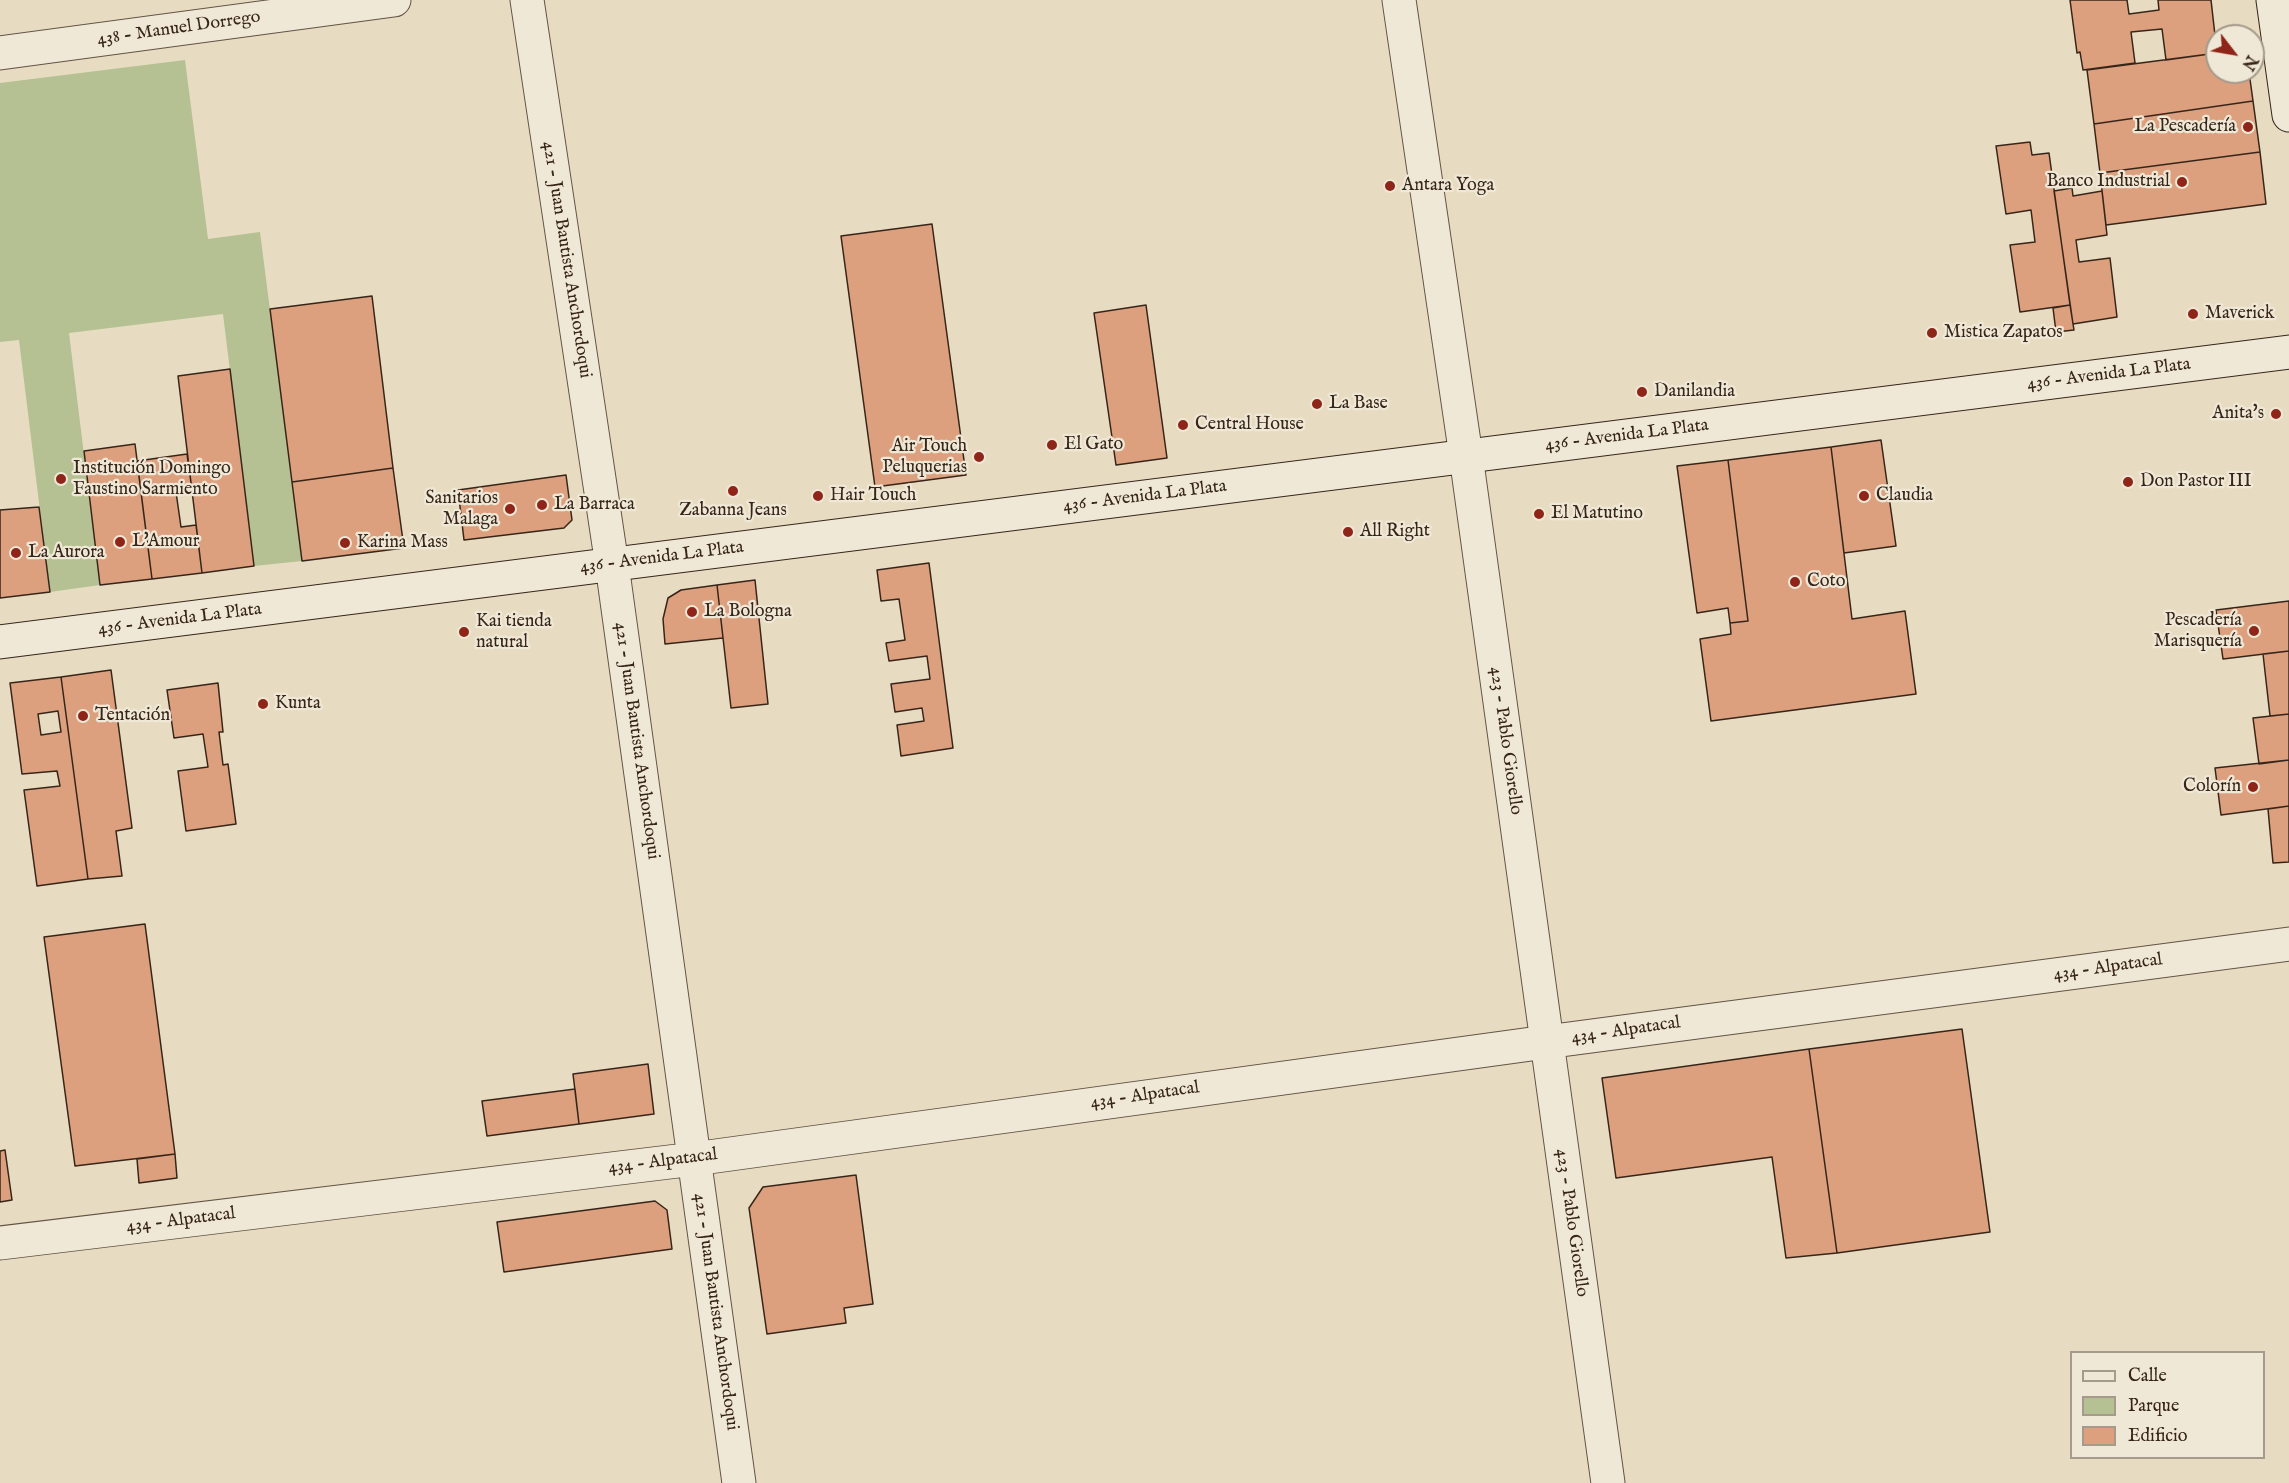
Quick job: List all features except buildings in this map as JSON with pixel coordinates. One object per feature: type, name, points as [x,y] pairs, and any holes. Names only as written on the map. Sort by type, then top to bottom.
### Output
[{"type":"street","name":"438 - Manuel Dorrego","points":[[0,53],[394,0]]},
{"type":"street","name":"421 - Juan Bautista Anchordoqui","points":[[526,0],[612,565],[739,1483]]},
{"type":"street","name":"423 - Pablo Giorello","points":[[1399,0],[1466,456],[1608,1483]]},
{"type":"street","points":[[2273,0],[2289,115]]},
{"type":"street","name":"436 - Avenida La Plata","points":[[0,642],[2289,352]]},
{"type":"street","name":"434 - Alpatacal","points":[[0,1243],[694,1159],[1546,1042],[2289,944]]},
{"type":"green space","points":[[185,60],[208,239],[260,232],[302,561],[254,566],[223,314],[69,333],[100,585],[50,592],[19,340],[0,342],[0,83]]},
{"type":"place","name":"La Pescadería","points":[[2248,127]]},
{"type":"place","name":"Banco Industrial","points":[[2182,182]]},
{"type":"place","name":"Antara Yoga","points":[[1390,186]]},
{"type":"place","name":"Maverick","points":[[2193,314]]},
{"type":"place","name":"Mistica Zapatos","points":[[1932,333]]},
{"type":"place","name":"Danilandia","points":[[1642,392]]},
{"type":"place","name":"La Base","points":[[1317,404]]},
{"type":"place","name":"Anita's","points":[[2276,414]]},
{"type":"place","name":"Central House","points":[[1183,425]]},
{"type":"place","name":"El Gato","points":[[1052,445]]},
{"type":"place","name":"Air Touch Peluquerias","points":[[979,457]]},
{"type":"place","name":"Institución Domingo Faustino Sarmiento","points":[[61,479]]},
{"type":"place","name":"Don Pastor III","points":[[2128,482]]},
{"type":"place","name":"Zabanna Jeans","points":[[733,491]]},
{"type":"place","name":"Hair Touch","points":[[818,496]]},
{"type":"place","name":"Claudia","points":[[1864,496]]},
{"type":"place","name":"La Barraca","points":[[542,505]]},
{"type":"place","name":"Sanitarios Malaga","points":[[510,509]]},
{"type":"place","name":"El Matutino","points":[[1539,514]]},
{"type":"place","name":"All Right","points":[[1348,532]]},
{"type":"place","name":"L'Amour","points":[[120,542]]},
{"type":"place","name":"Karina Mass","points":[[345,543]]},
{"type":"place","name":"La Aurora","points":[[16,553]]},
{"type":"place","name":"Coto","points":[[1795,582]]},
{"type":"place","name":"La Bologna","points":[[692,612]]},
{"type":"place","name":"Pescadería Marisquería","points":[[2254,631]]},
{"type":"place","name":"Kai tienda natural","points":[[464,632]]},
{"type":"place","name":"Kunta","points":[[263,704]]},
{"type":"place","name":"Tentación","points":[[83,716]]},
{"type":"place","name":"Colorín","points":[[2253,787]]}]
